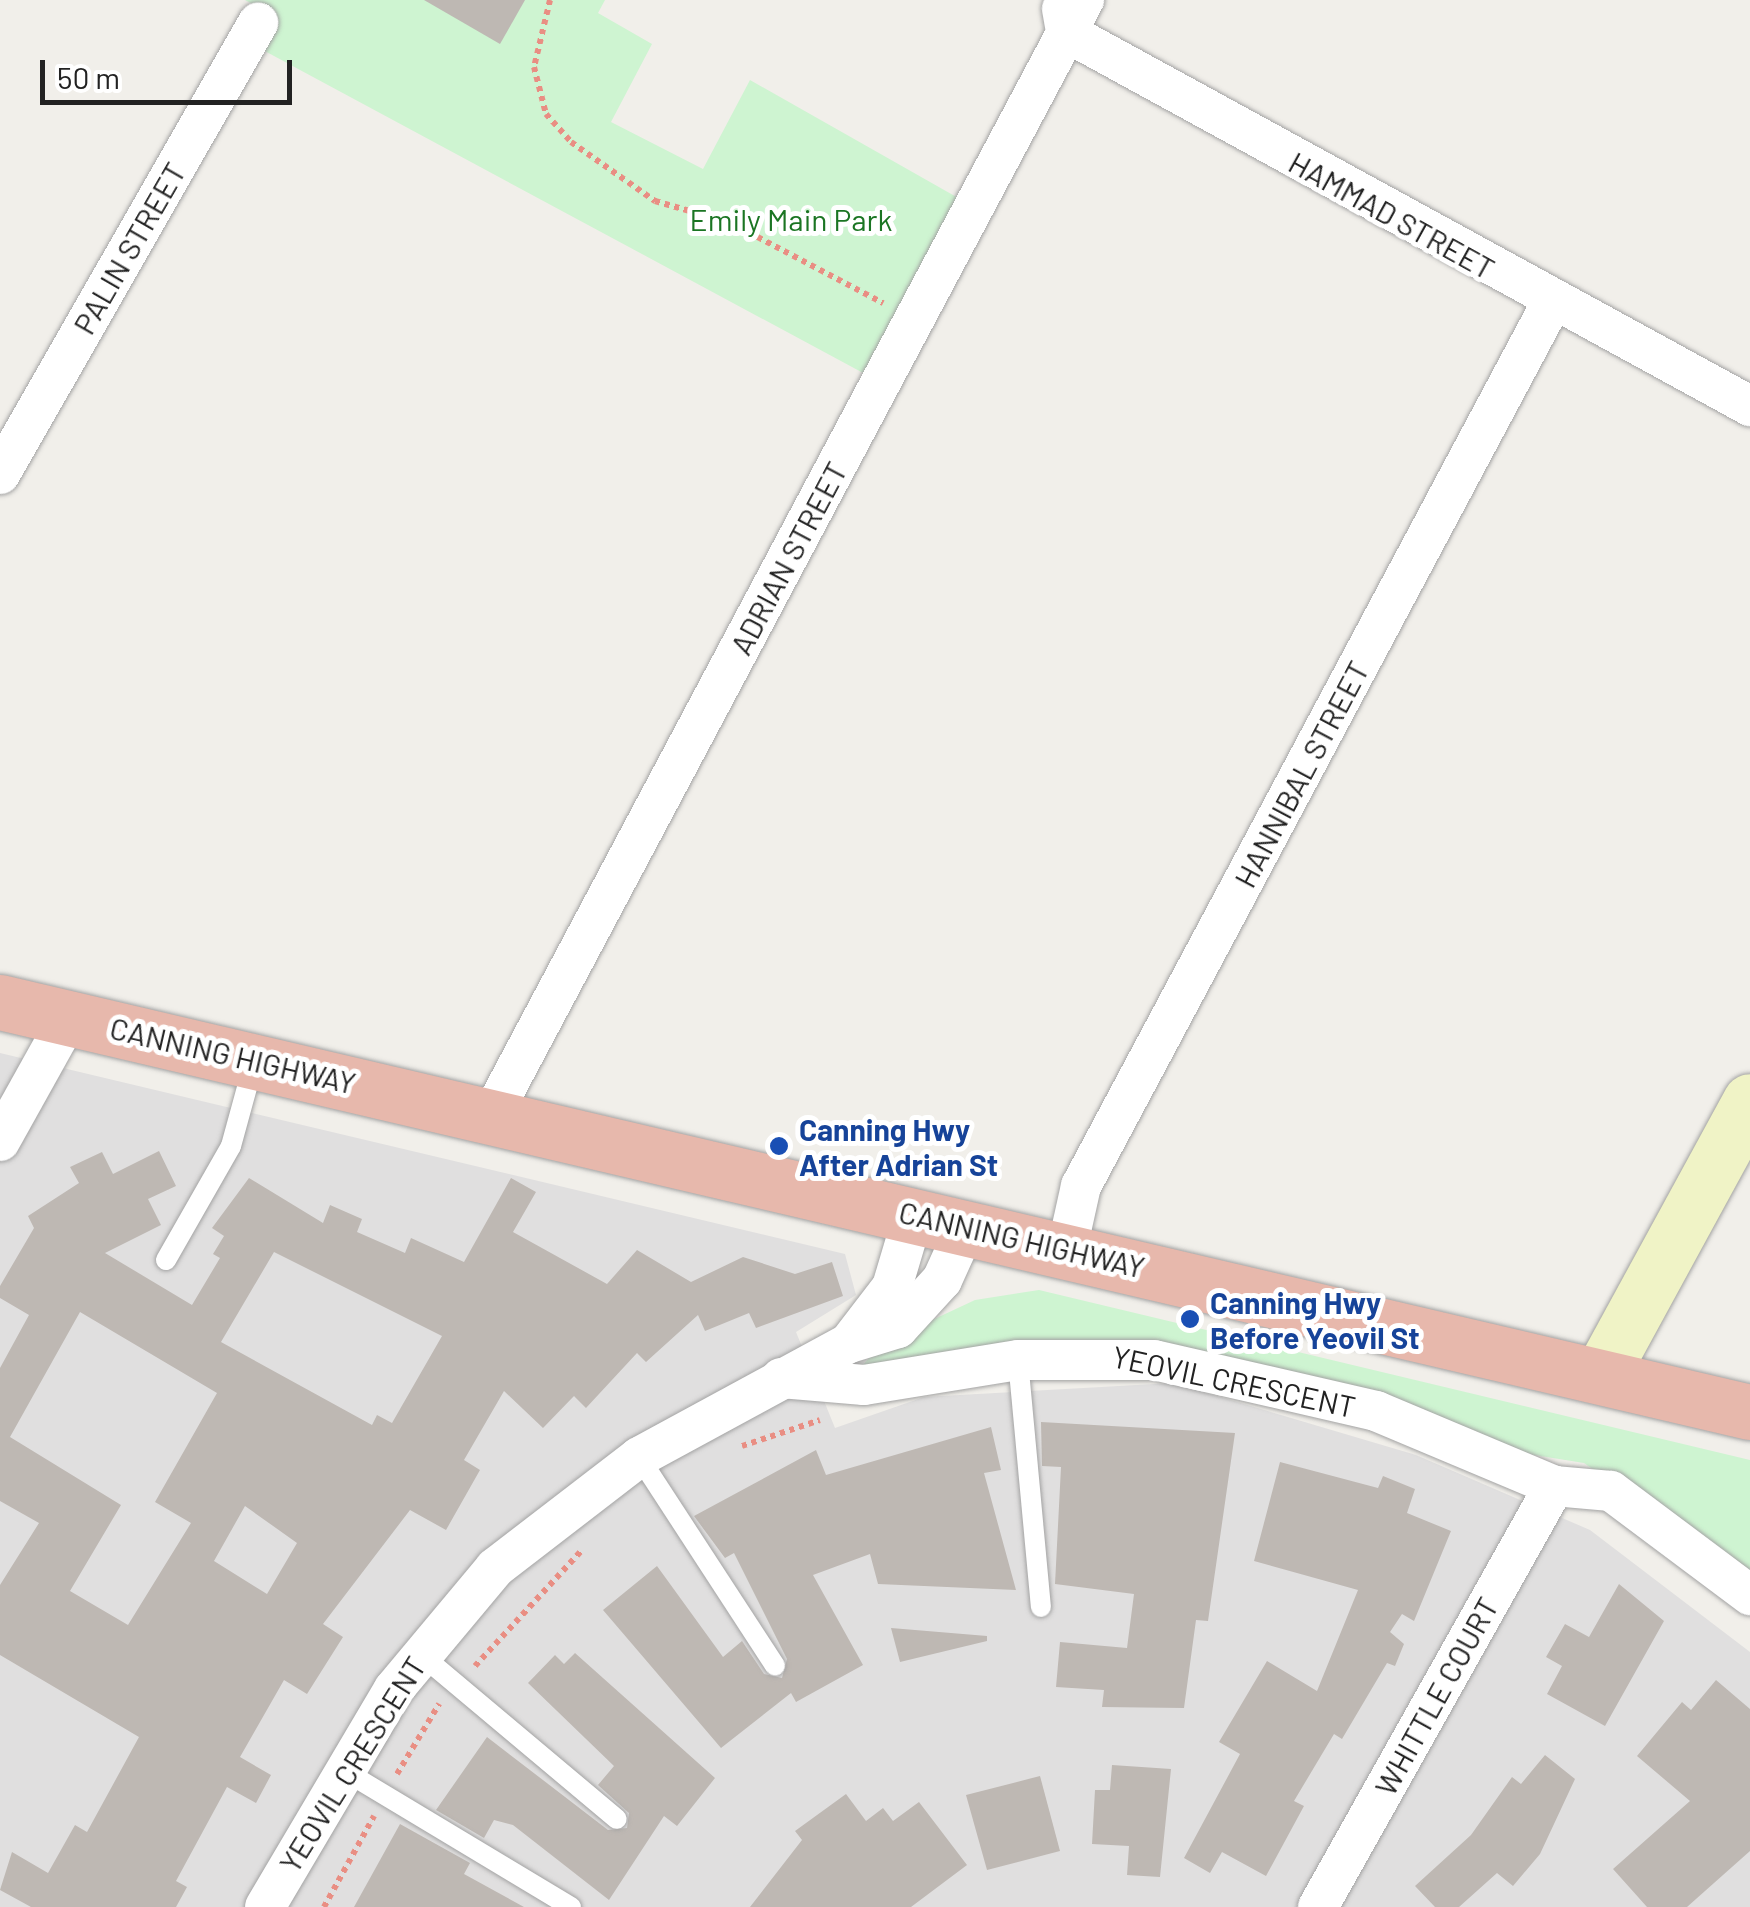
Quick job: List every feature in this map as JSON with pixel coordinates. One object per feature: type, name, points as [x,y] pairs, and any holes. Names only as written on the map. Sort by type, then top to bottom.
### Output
[{"type":"highway","name":"CANNING HIGHWAY","points":[[0,1002],[1068,1249],[1750,1412]]},
{"type":"main road","points":[[1617,1380],[1750,1101]]},
{"type":"main road","points":[[1617,1380],[1750,1170]]},
{"type":"street","name":"ADRIAN STREET","points":[[492,1116],[916,320],[1070,11]]},
{"type":"street","name":"HAMMAD STREET","points":[[1070,11],[1552,304],[1750,406]]},
{"type":"street","name":"PALIN STREET","points":[[0,474],[258,23]]},
{"type":"street","name":"HANNIBAL STREET","points":[[1068,1249],[1082,1186],[1552,304]]},
{"type":"street","points":[[0,1141],[69,1017]]},
{"type":"street","name":"YEOVIL CRESCENT","points":[[850,1343],[892,1287],[914,1213]]},
{"type":"street","name":"YEOVIL CRESCENT","points":[[265,1907],[343,1770],[419,1654],[533,1532],[639,1457],[780,1378],[850,1343],[884,1338],[920,1311],[967,1226]]},
{"type":"street","name":"YEOVIL CRESCENT","points":[[780,1378],[864,1385],[1018,1360],[1096,1353],[1247,1378],[1376,1411],[1554,1486],[1611,1491],[1750,1595]]},
{"type":"street","name":"WHITTLE COURT","points":[[1318,1907],[1554,1486]]},
{"type":"lane","points":[[166,1260],[231,1146],[254,1060]]},
{"type":"lane","points":[[1018,1360],[1041,1607]]},
{"type":"lane","points":[[639,1457],[775,1666]]},
{"type":"lane","points":[[419,1654],[617,1819]]},
{"type":"lane","points":[[343,1770],[570,1907]]},
{"type":"path","points":[[550,0],[534,67],[546,114],[571,142],[655,201],[732,223],[916,320]]},
{"type":"path","points":[[728,1454],[833,1415]]},
{"type":"path","points":[[324,1907],[431,1712],[588,1544]]},
{"type":"shaded area","points":[[0,1053],[845,1254],[856,1295],[796,1332],[835,1428],[924,1397],[1173,1383],[1416,1455],[1590,1530],[1750,1652],[1750,1907],[0,1907]]},
{"type":"green space","name":"Emily Main Park","points":[[245,0],[605,0],[598,13],[652,44],[611,122],[703,169],[750,80],[960,199],[865,374],[261,49],[278,18]]},
{"type":"green space","points":[[1039,1290],[1750,1460],[1750,1578],[1584,1463],[1528,1454],[1279,1372],[862,1366],[881,1344],[975,1300]]},
{"type":"building","points":[[424,0],[525,0],[500,44]]},
{"type":"building","points":[[159,1151],[176,1186],[148,1199],[161,1225],[105,1253],[192,1305],[220,1258],[213,1254],[224,1236],[212,1228],[249,1178],[323,1223],[330,1205],[362,1219],[357,1232],[405,1253],[411,1238],[464,1262],[511,1178],[536,1192],[513,1232],[607,1284],[637,1250],[691,1282],[743,1257],[795,1274],[832,1262],[843,1296],[756,1328],[749,1313],[705,1331],[698,1315],[646,1362],[637,1353],[586,1408],[574,1396],[543,1428],[504,1391],[464,1460],[480,1470],[446,1530],[410,1510],[323,1624],[343,1637],[307,1694],[284,1680],[240,1757],[271,1775],[256,1803],[227,1787],[176,1881],[187,1887],[176,1907],[31,1907],[0,1890],[12,1852],[48,1873],[75,1825],[87,1832],[139,1737],[0,1655],[0,1585],[39,1523],[0,1501],[0,1368],[29,1315],[0,1298],[0,1286],[34,1228],[28,1216],[79,1183],[70,1167],[102,1152],[113,1174]],"holes":[[[274,1252],[442,1336],[392,1423],[377,1415],[372,1425],[221,1342]],[[80,1312],[217,1393],[155,1502],[191,1523],[128,1625],[70,1591],[121,1505],[10,1437]],[[245,1506],[297,1543],[267,1594],[214,1561]]]},
{"type":"building","points":[[1041,1422],[1235,1433],[1208,1621],[1196,1620],[1184,1708],[1102,1707],[1104,1690],[1056,1687],[1060,1642],[1127,1648],[1134,1594],[1055,1584],[1061,1467],[1042,1466]]},
{"type":"building","points":[[991,1427],[1001,1470],[984,1473],[1016,1590],[878,1584],[870,1554],[813,1575],[863,1665],[796,1702],[791,1693],[721,1748],[603,1610],[657,1566],[723,1657],[742,1641],[764,1674],[782,1678],[787,1659],[734,1553],[725,1558],[694,1516],[816,1450],[826,1475]]},
{"type":"building","points":[[1280,1462],[1378,1488],[1383,1476],[1415,1489],[1407,1513],[1451,1531],[1414,1621],[1402,1614],[1390,1632],[1404,1644],[1395,1666],[1387,1663],[1342,1739],[1334,1734],[1294,1801],[1304,1806],[1266,1876],[1222,1852],[1210,1873],[1184,1858],[1240,1754],[1219,1742],[1267,1661],[1317,1691],[1358,1590],[1254,1561]]},
{"type":"building","points":[[1619,1584],[1664,1621],[1605,1726],[1547,1694],[1562,1666],[1546,1657],[1565,1624],[1589,1637]]},
{"type":"building","points":[[891,1628],[987,1636],[987,1641],[900,1662]]},
{"type":"building","points":[[575,1653],[715,1778],[677,1826],[664,1816],[609,1900],[513,1825],[494,1820],[484,1838],[436,1810],[487,1737],[608,1830],[627,1828],[629,1813],[598,1785],[614,1766],[528,1683],[555,1655],[564,1664]]},
{"type":"building","points":[[1716,1680],[1750,1709],[1750,1851],[1687,1907],[1647,1907],[1613,1869],[1690,1801],[1637,1756],[1682,1702],[1691,1710]]},
{"type":"building","points":[[1545,1755],[1575,1779],[1540,1854],[1513,1886],[1497,1873],[1459,1907],[1435,1907],[1415,1886],[1471,1835],[1512,1777],[1521,1784]]},
{"type":"building","points":[[1112,1765],[1171,1769],[1160,1877],[1127,1875],[1129,1846],[1092,1844],[1095,1790],[1110,1790]]},
{"type":"building","points":[[1040,1776],[1060,1851],[987,1870],[966,1795]]},
{"type":"building","points":[[846,1794],[866,1821],[883,1808],[893,1821],[919,1802],[967,1865],[911,1907],[750,1907],[802,1840],[795,1831]]},
{"type":"building","points":[[400,1824],[470,1863],[464,1874],[524,1907],[354,1907]]},
{"type":"place","name":"Canning Hwy After Adrian St","points":[[779,1146]]},
{"type":"place","name":"Canning Hwy Before Yeovil St","points":[[1190,1319]]}]
